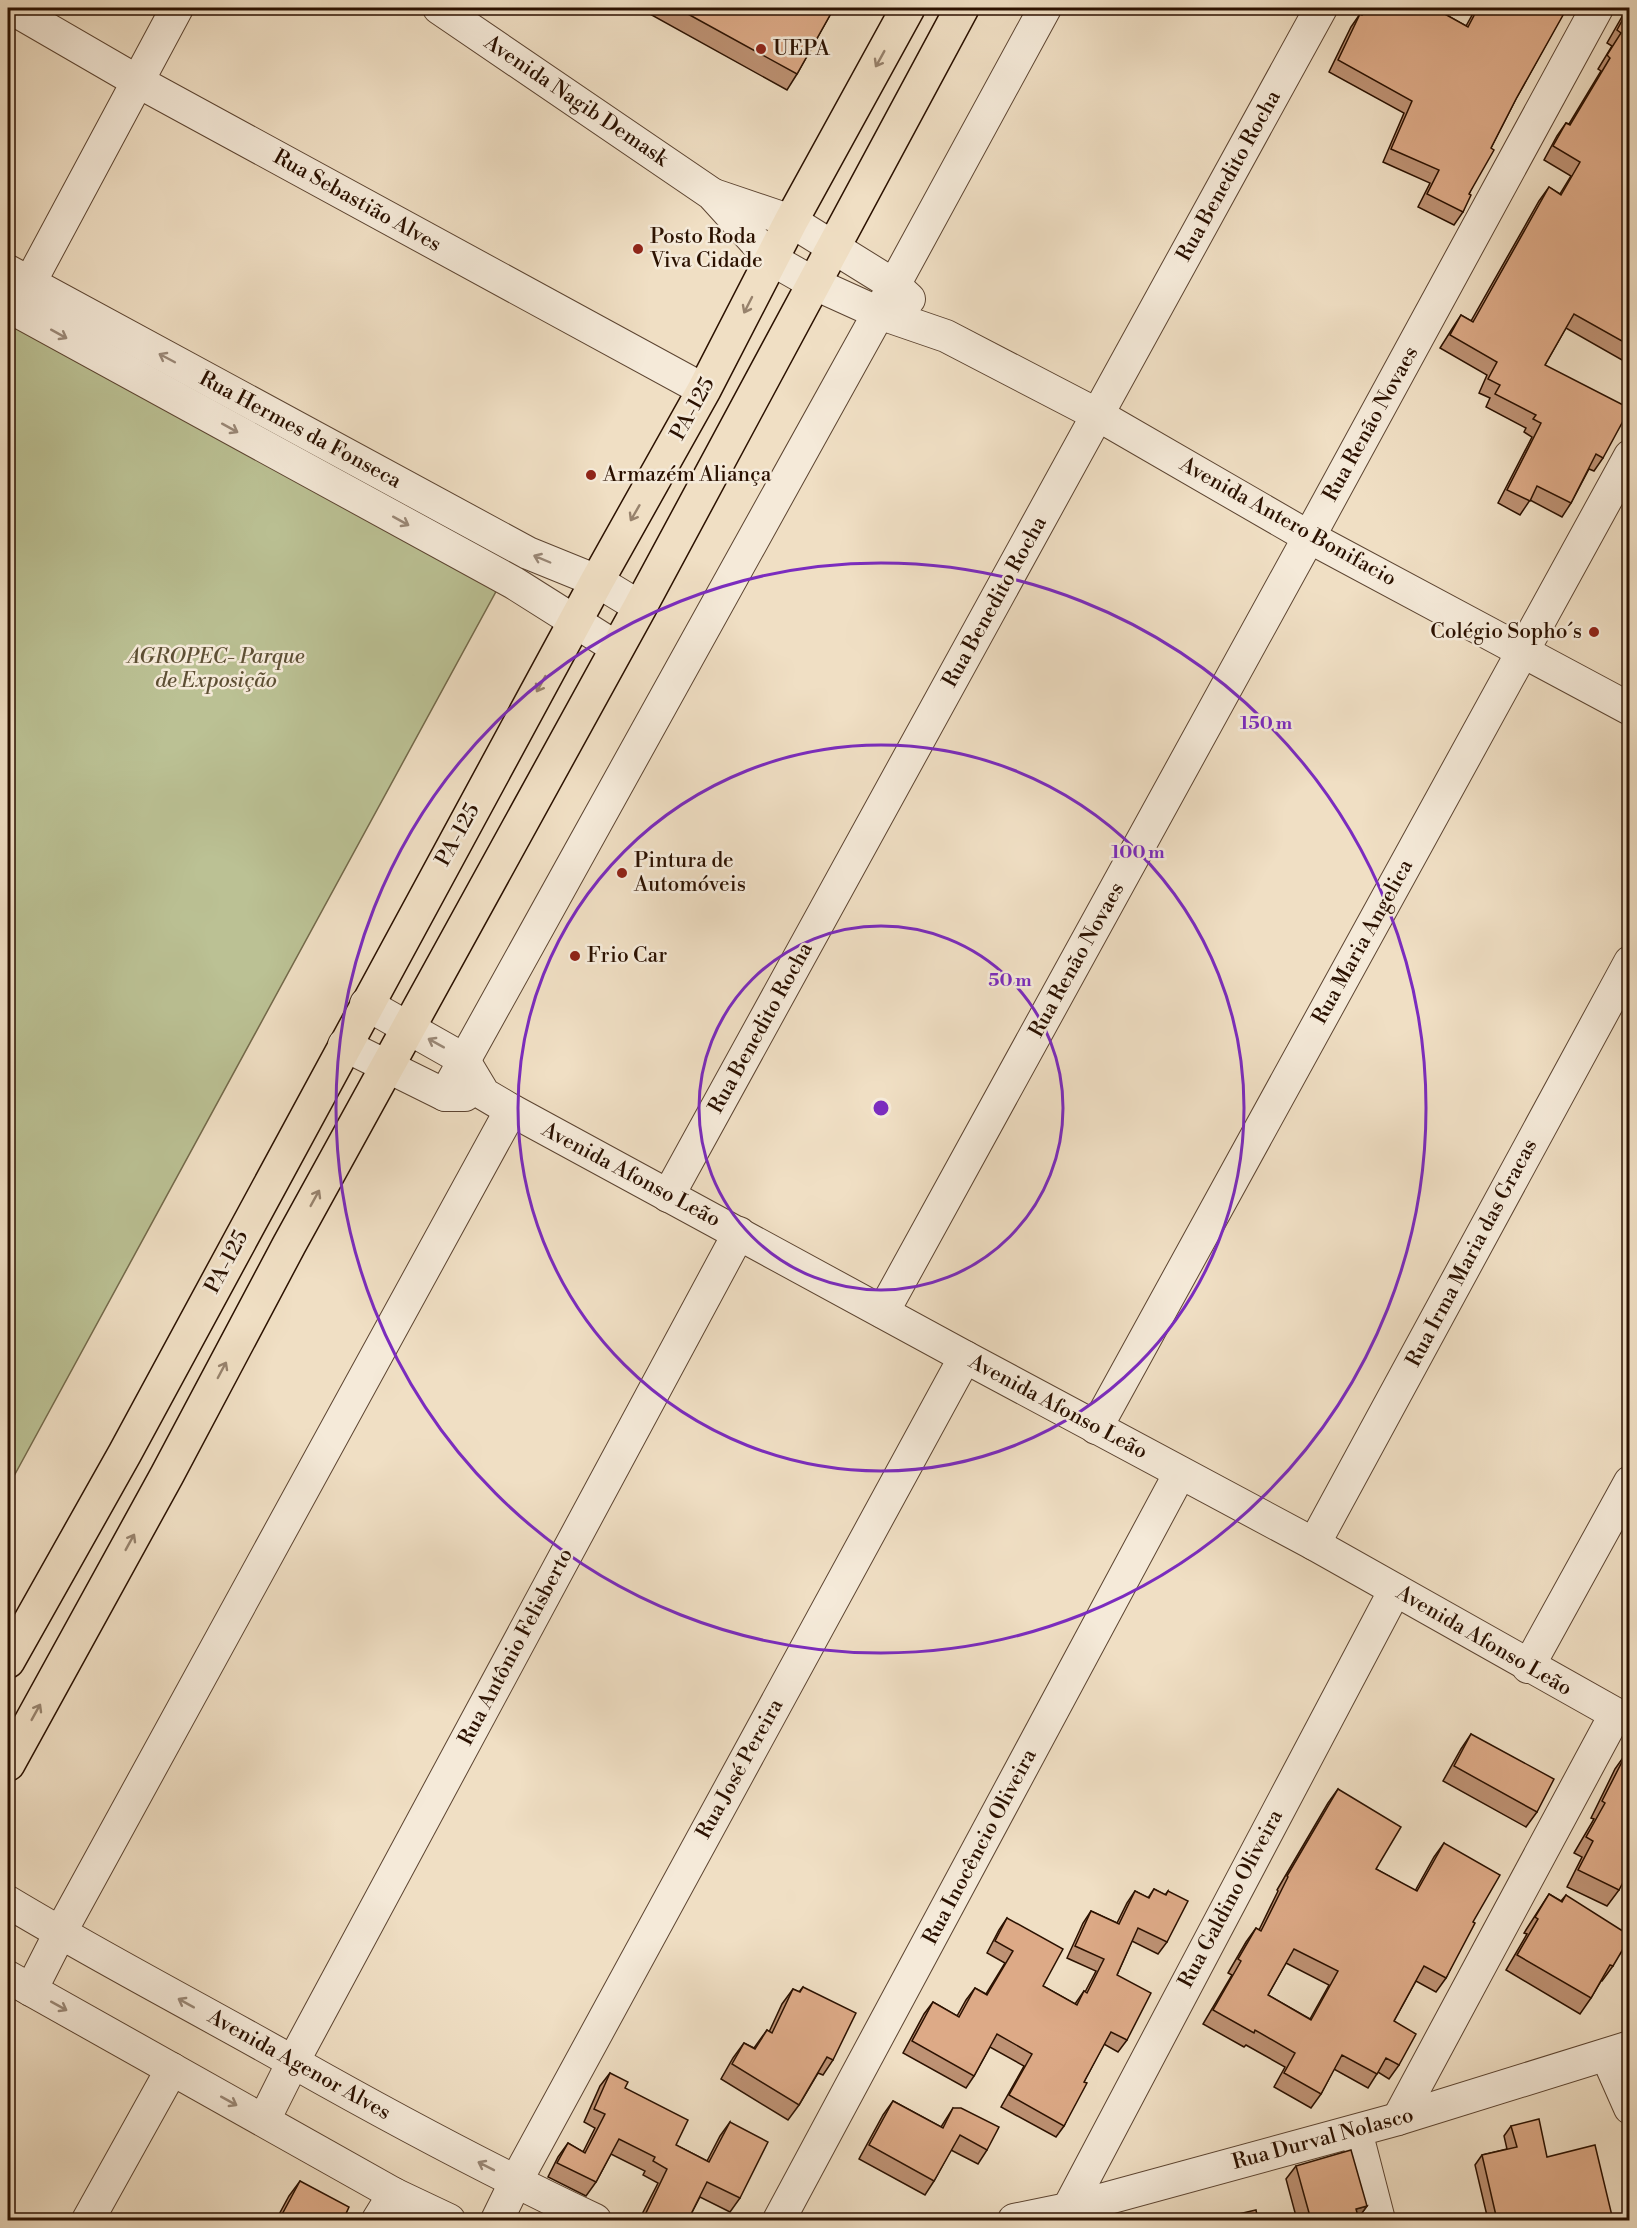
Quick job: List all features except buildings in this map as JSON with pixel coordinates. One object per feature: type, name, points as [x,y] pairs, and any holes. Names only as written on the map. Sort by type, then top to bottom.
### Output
[{"type":"main road","name":"PA-125","points":[[8,1661],[125,1453],[366,1004],[704,390],[791,221],[908,8]]},
{"type":"main road","points":[[8,1764],[167,1475],[289,1245],[640,607],[962,8]]},
{"type":"main road","points":[[249,1221],[289,1245]]},
{"type":"main road","points":[[125,1453],[167,1475]]},
{"type":"street","name":"Rua Sebastião Alves","points":[[11,8],[137,81],[704,390]]},
{"type":"street","points":[[177,8],[15,293],[514,583],[617,648]]},
{"type":"street","name":"Avenida Nagib Demask","points":[[439,8],[712,194],[771,259],[814,284]]},
{"type":"street","points":[[445,1095],[879,313],[1045,8]]},
{"type":"street","name":"Rua Benedito Rocha","points":[[668,1196],[1321,8]]},
{"type":"street","name":"Rua Renão Novaes","points":[[883,1312],[1310,537],[1597,8]]},
{"type":"street","name":"Avenida Nagib Demask","points":[[712,194],[791,221],[833,247]]},
{"type":"street","name":"Avenida Antero Bonifacio","points":[[833,247],[894,285],[946,336]]},
{"type":"street","name":"Avenida Antero Bonifacio","points":[[814,284],[879,313],[946,336],[1098,415],[1310,537],[1629,709]]},
{"type":"street","name":"Rua Hermes da Fonseca","points":[[15,293],[528,553],[597,581],[640,607]]},
{"type":"street","name":"Rua Maria Angelica","points":[[1096,1428],[1629,456]]},
{"type":"street","name":"Rua Irma Maria das Gracas","points":[[1314,1544],[1629,962]]},
{"type":"street","name":"Avenida Afonso Leão","points":[[366,1004],[463,1059],[484,1094],[511,1110],[1314,1544],[1622,1719]]},
{"type":"street","points":[[344,1045],[445,1095],[484,1094]]},
{"type":"street","points":[[449,2220],[394,2194],[19,1984],[60,1933],[511,1110]]},
{"type":"street","name":"Rua Antônio Felisberto","points":[[264,2120],[738,1233]]},
{"type":"street","name":"Rua José Pereira","points":[[497,2220],[516,2181],[965,1357]]},
{"type":"street","name":"Rua Inocêncio Oliveira","points":[[779,2220],[1180,1473]]},
{"type":"street","points":[[1528,1667],[1629,1482]]},
{"type":"street","name":"Rua Galdino Oliveira","points":[[1068,2209],[1395,1590]]},
{"type":"street","points":[[1398,2119],[1622,1719]]},
{"type":"street","name":"Avenida Agenor Alves","points":[[8,1902],[320,2078],[595,2220]]},
{"type":"street","points":[[1618,2052],[1629,2108]]},
{"type":"street","name":"Rua Durval Nolasco","points":[[1014,2220],[1068,2209],[1356,2131],[1618,2052]]},
{"type":"street","points":[[87,2220],[172,2068]]},
{"type":"street","points":[[1356,2131],[1379,2220]]},
{"type":"street","points":[[378,2220],[394,2194]]},
{"type":"green space","name":"AGROPEC- Parque de Exposição","points":[[8,319],[499,586],[8,1487]]},
{"type":"place","name":"UEPA","points":[[761,49]]},
{"type":"place","name":"Posto Roda Viva Cidade","points":[[638,249]]},
{"type":"place","name":"Armazém Aliança","points":[[591,475]]},
{"type":"place","name":"Colégio Sopho´s","points":[[1594,632]]},
{"type":"place","name":"Pintura de Automóveis","points":[[622,873]]},
{"type":"place","name":"Frio Car","points":[[575,956]]}]
